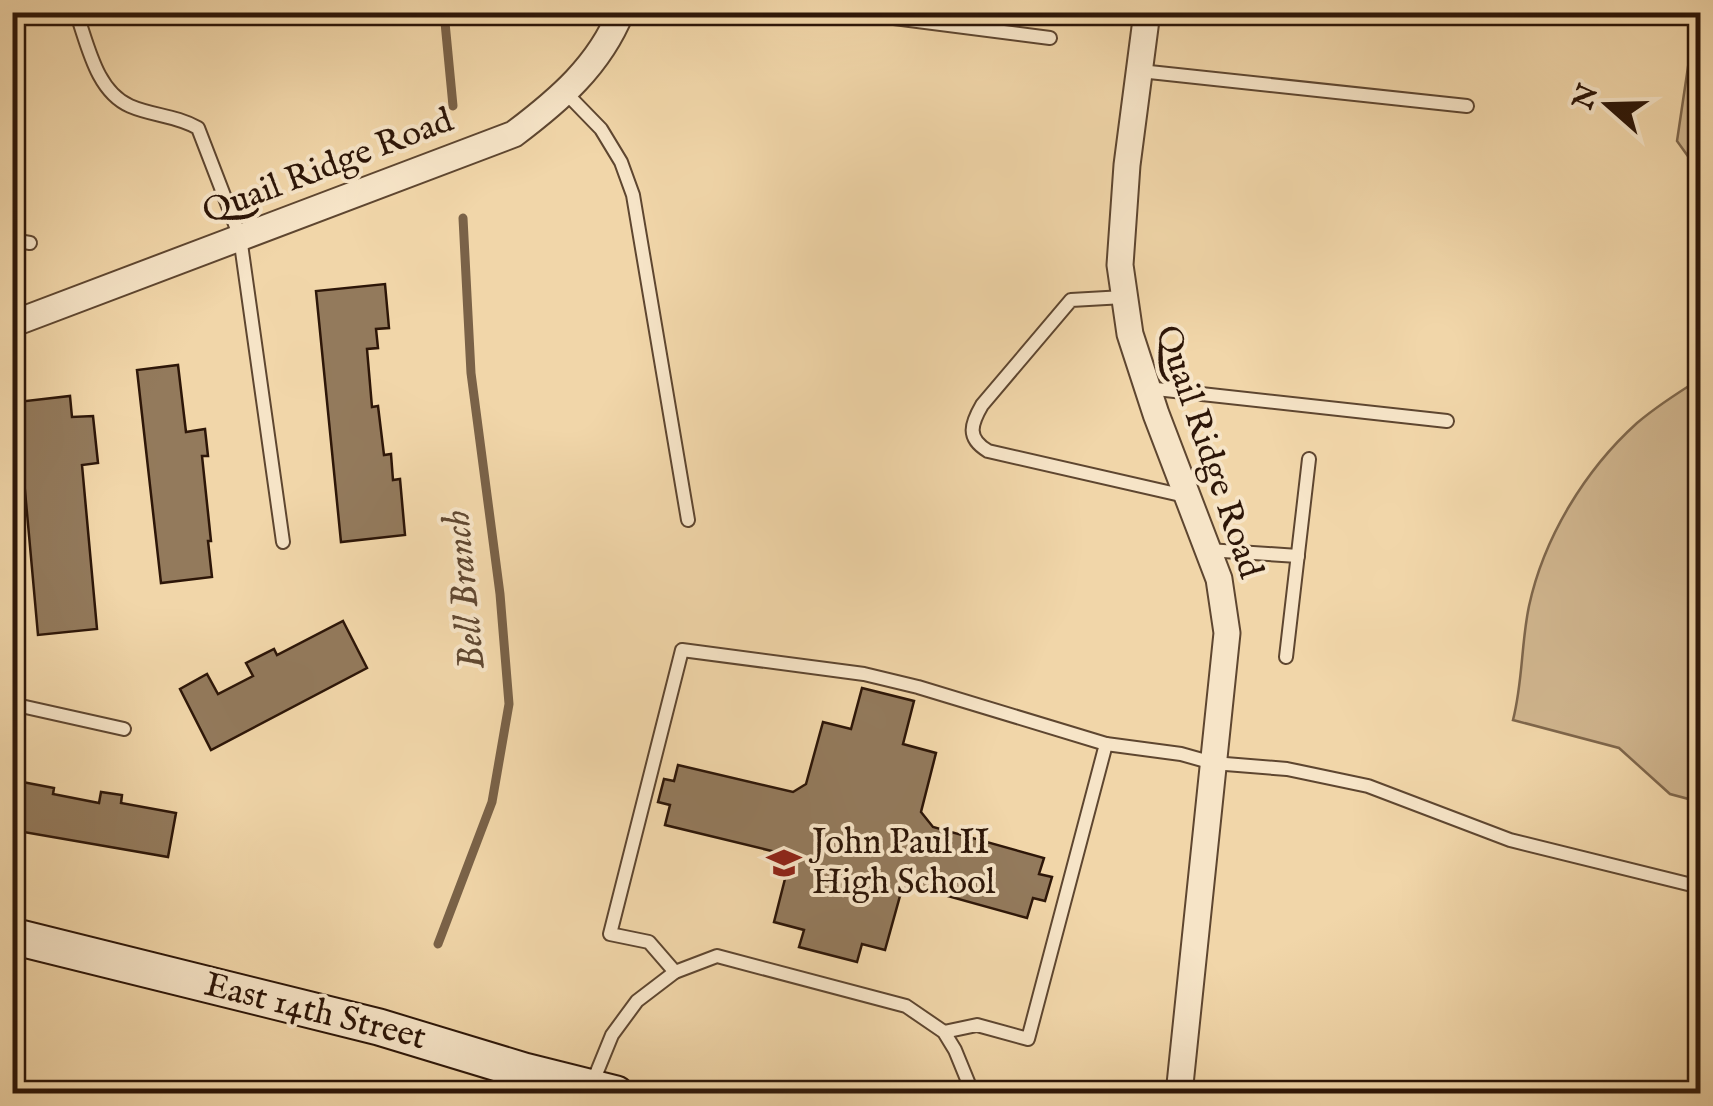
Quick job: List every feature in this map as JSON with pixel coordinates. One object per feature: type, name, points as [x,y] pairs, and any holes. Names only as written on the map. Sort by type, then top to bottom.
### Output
[{"type":"street","name":"Quail Ridge Road","points":[[12,324],[514,134],[566,93],[597,57],[622,12]]},
{"type":"street","name":"Quail Ridge Road","points":[[1147,12],[1127,165],[1120,265],[1124,297],[1130,334],[1147,388],[1219,578],[1227,632],[1180,1094]]},
{"type":"street","name":"East 14th Street","points":[[12,936],[379,1027],[521,1082],[604,1090]]},
{"type":"lane","points":[[76,12],[96,68],[110,93],[130,106],[182,119],[198,128],[240,237],[283,542]]},
{"type":"lane","points":[[846,12],[906,16],[1050,38]]},
{"type":"lane","points":[[1140,71],[1467,106]]},
{"type":"lane","points":[[566,93],[601,129],[621,162],[633,195],[688,520]]},
{"type":"lane","points":[[12,240],[30,243]]},
{"type":"lane","points":[[1124,297],[1071,300],[982,405],[973,421],[973,436],[988,451],[1188,497]]},
{"type":"lane","points":[[1147,388],[1446,421]]},
{"type":"lane","points":[[1286,657],[1308,459]]},
{"type":"lane","points":[[1208,550],[1298,556]]},
{"type":"lane","points":[[675,972],[649,942],[610,934],[682,650],[864,674],[1106,744],[1213,762],[1287,769],[1368,786],[1510,840],[1700,887]]},
{"type":"lane","points":[[12,704],[124,729]]},
{"type":"lane","points":[[944,1032],[977,1025],[1028,1039],[1106,744]]},
{"type":"lane","points":[[604,1090],[603,1054],[637,1002],[675,972],[717,956],[906,1006],[944,1032],[972,1086],[972,1094]]},
{"type":"shaded area","points":[[1696,13],[1700,13],[1700,173],[1677,141]]},
{"type":"shaded area","points":[[1700,379],[1700,802],[1670,794],[1619,748],[1513,720],[1529,606],[1545,555],[1569,506],[1600,462],[1637,423]]},
{"type":"building","points":[[385,284],[389,328],[376,329],[378,348],[367,349],[372,407],[378,406],[384,455],[391,454],[393,480],[400,479],[405,535],[341,542],[316,291]]},
{"type":"building","points":[[178,365],[186,432],[205,429],[208,456],[202,456],[212,577],[161,583],[137,370]]},
{"type":"building","points":[[70,396],[72,417],[93,416],[98,463],[82,465],[97,629],[38,635],[17,402]]},
{"type":"building","points":[[343,621],[367,668],[211,750],[180,689],[207,674],[218,694],[253,676],[246,663],[274,649],[277,655]]},
{"type":"building","points":[[862,688],[914,701],[903,744],[936,753],[921,812],[933,827],[1044,858],[1039,874],[1052,877],[1045,901],[1033,898],[1027,918],[919,888],[900,896],[885,950],[862,944],[857,962],[799,947],[804,930],[774,922],[787,871],[776,852],[665,825],[670,805],[658,802],[664,779],[674,781],[678,765],[793,792],[806,784],[823,722],[851,729]]},
{"type":"building","points":[[12,780],[54,788],[53,794],[99,803],[101,792],[122,795],[121,803],[176,813],[168,857],[12,830]]},
{"type":"waterway","name":"Bell Branch","points":[[444,12],[453,106]]},
{"type":"waterway","name":"Bell Branch","points":[[438,944],[492,802],[509,704],[500,594],[471,373],[463,218]]},
{"type":"place","name":"John Paul II High School","points":[[784,863]]}]
